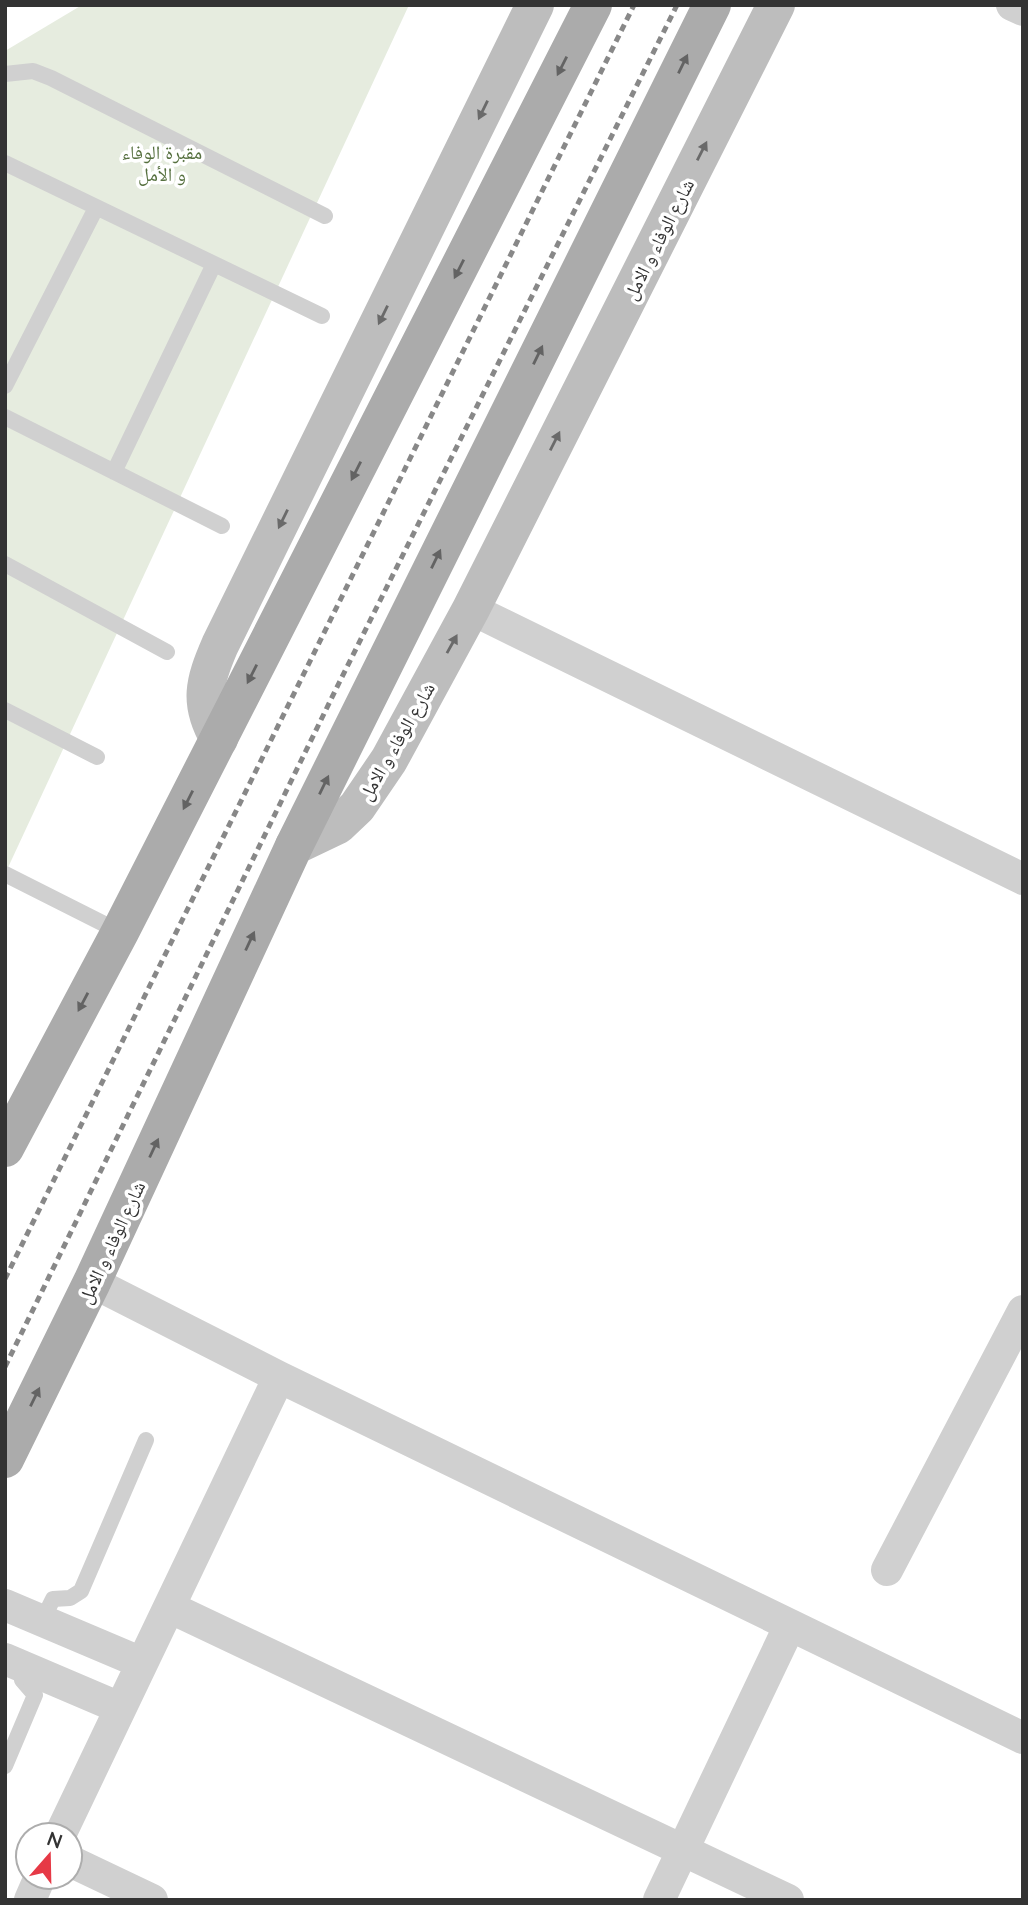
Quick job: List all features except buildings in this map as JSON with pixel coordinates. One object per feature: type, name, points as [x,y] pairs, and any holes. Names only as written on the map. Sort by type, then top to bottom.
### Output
[{"type":"main road","points":[[5,1148],[120,932],[593,5]]},
{"type":"main road","points":[[294,846],[712,5]]},
{"type":"main road","name":"شارع الوفاء و الامل","points":[[5,1458],[92,1282],[294,846]]},
{"type":"street","points":[[219,739],[208,720],[204,695],[220,645],[535,5]]},
{"type":"street","name":"شارع الوفاء و الامل","points":[[294,846],[338,825],[357,807],[389,760],[471,609],[776,5]]},
{"type":"street","points":[[1012,5],[1023,10]]},
{"type":"street","points":[[471,609],[1023,879]]},
{"type":"street","points":[[92,1282],[279,1377],[1023,1738]]},
{"type":"street","points":[[887,1570],[1023,1311]]},
{"type":"street","points":[[67,1821],[279,1377]]},
{"type":"street","points":[[5,1605],[142,1663]]},
{"type":"street","points":[[169,1607],[788,1900]]},
{"type":"street","points":[[50,1624],[23,1666],[120,1709]]},
{"type":"street","points":[[659,1900],[790,1625]]},
{"type":"street","points":[[84,1868],[152,1900]]},
{"type":"lane","points":[[5,74],[33,71],[51,78],[325,216]]},
{"type":"lane","points":[[5,163],[322,316]]},
{"type":"lane","points":[[5,386],[96,208]]},
{"type":"lane","points":[[114,472],[214,264]]},
{"type":"lane","points":[[5,417],[222,526]]},
{"type":"lane","points":[[5,564],[167,652]]},
{"type":"lane","points":[[5,709],[97,757]]},
{"type":"lane","points":[[5,874],[120,932]]},
{"type":"lane","points":[[50,1624],[53,1599],[75,1597],[81,1591],[146,1440]]},
{"type":"lane","points":[[5,1766],[34,1701],[33,1689],[21,1676],[23,1666]]},
{"type":"green space","name":"مقبرة الوفاء و الأمل","points":[[82,5],[409,5],[5,874],[5,51]]},
{"type":"railway","points":[[5,1279],[634,5]]},
{"type":"railway","points":[[5,1367],[339,683],[677,5]]}]
